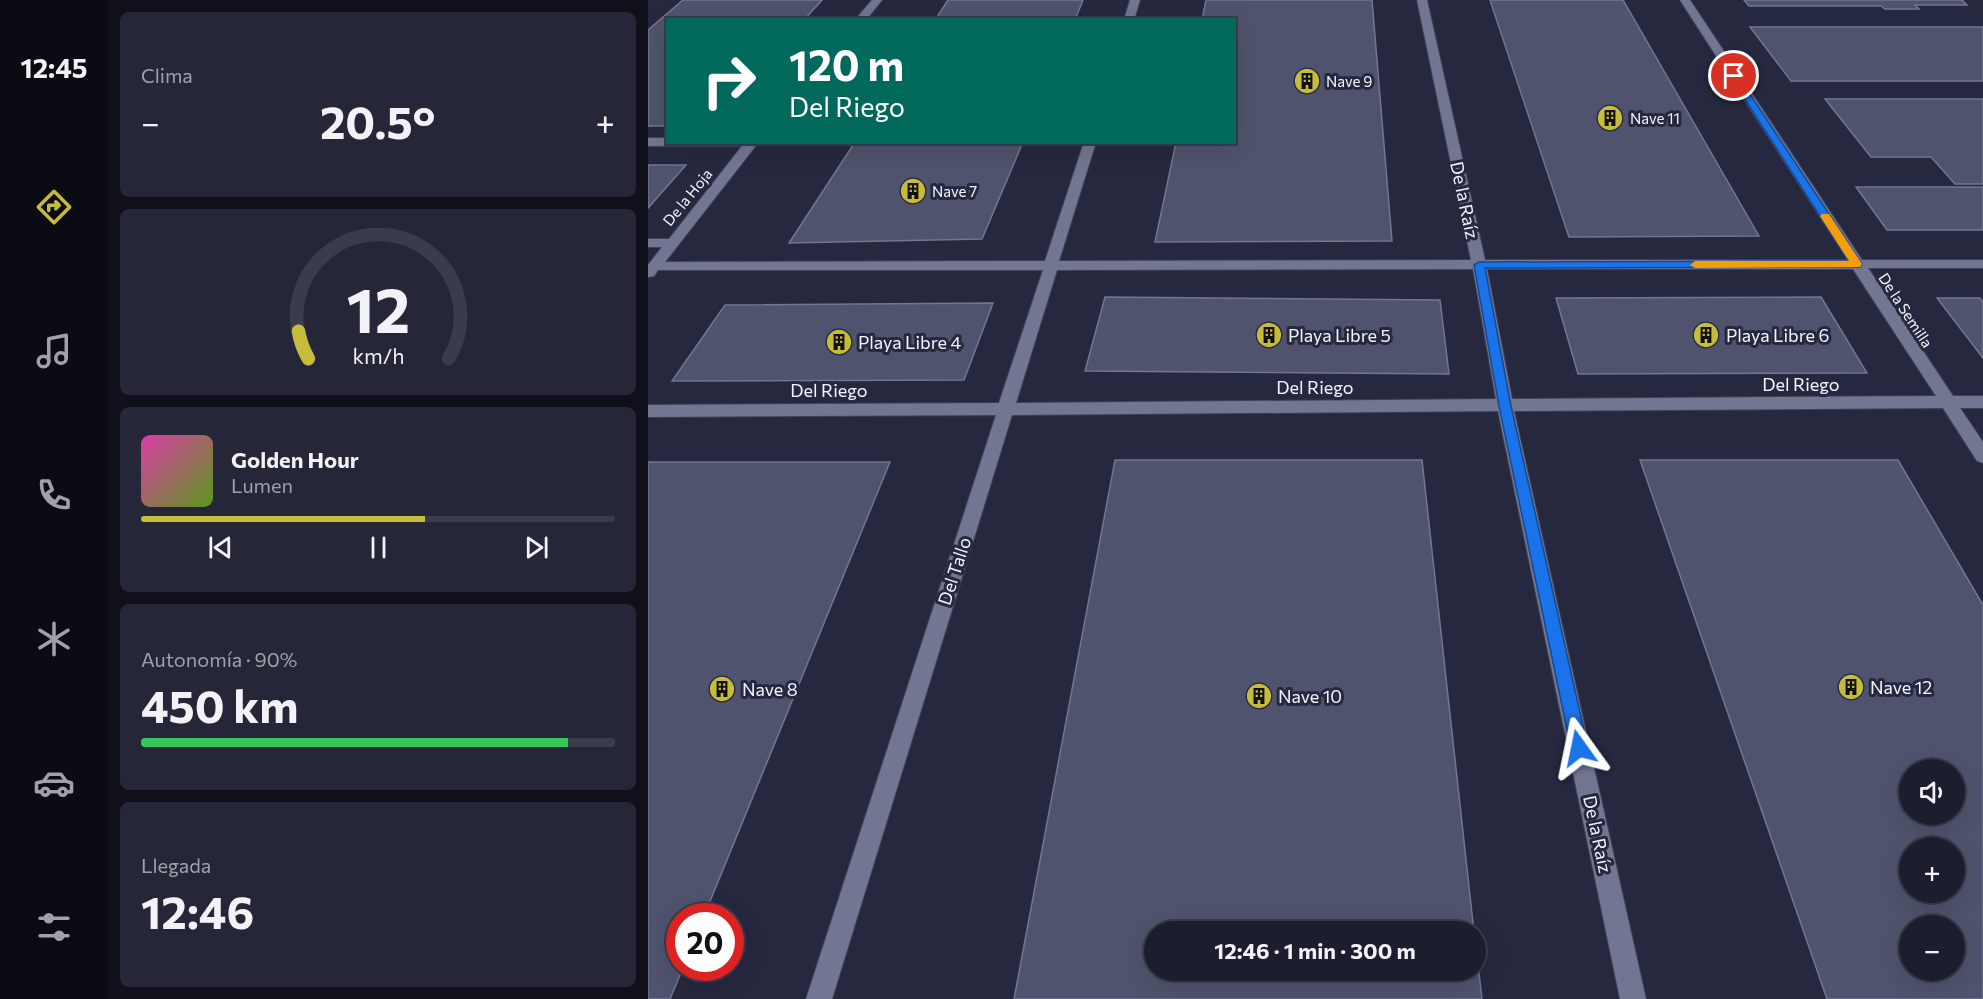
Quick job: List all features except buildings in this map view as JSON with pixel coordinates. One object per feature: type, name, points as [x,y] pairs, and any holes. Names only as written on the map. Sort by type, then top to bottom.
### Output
[{"type":"lane","points":[[862,18],[877,0]]},
{"type":"lane","points":[[1130,18],[1136,0]]},
{"type":"lane","name":"De la Raíz","points":[[1422,0],[1479,265],[1505,406],[1633,999]]},
{"type":"lane","name":"De la Semilla","points":[[1685,0],[1983,456]]},
{"type":"lane","points":[[648,142],[666,142]]},
{"type":"lane","name":"De la Hoja","points":[[651,270],[751,144]]},
{"type":"lane","name":"Del Tallo","points":[[819,999],[1089,144]]},
{"type":"lane","points":[[648,243],[671,243]]},
{"type":"lane","points":[[651,270],[1051,265],[1983,264]]},
{"type":"lane","name":"Del Riego","points":[[648,411],[1983,402]]},
{"type":"slow traffic","points":[[1695,265],[1857,264],[1825,216]]},
{"type":"place","name":"Nave 9","points":[[1307,81]]},
{"type":"place","name":"Nave 11","points":[[1610,118]]},
{"type":"place","name":"Nave 7","points":[[913,191]]},
{"type":"place","name":"Playa Libre 5","points":[[1269,335]]},
{"type":"place","name":"Playa Libre 6","points":[[1706,335]]},
{"type":"place","name":"Playa Libre 4","points":[[839,342]]},
{"type":"place","name":"Nave 12","points":[[1851,687]]},
{"type":"place","name":"Nave 8","points":[[722,689]]},
{"type":"place","name":"Nave 10","points":[[1259,696]]},
{"type":"route","points":[[1579,748],[1505,406],[1479,265],[1857,264],[1734,76]]}]
